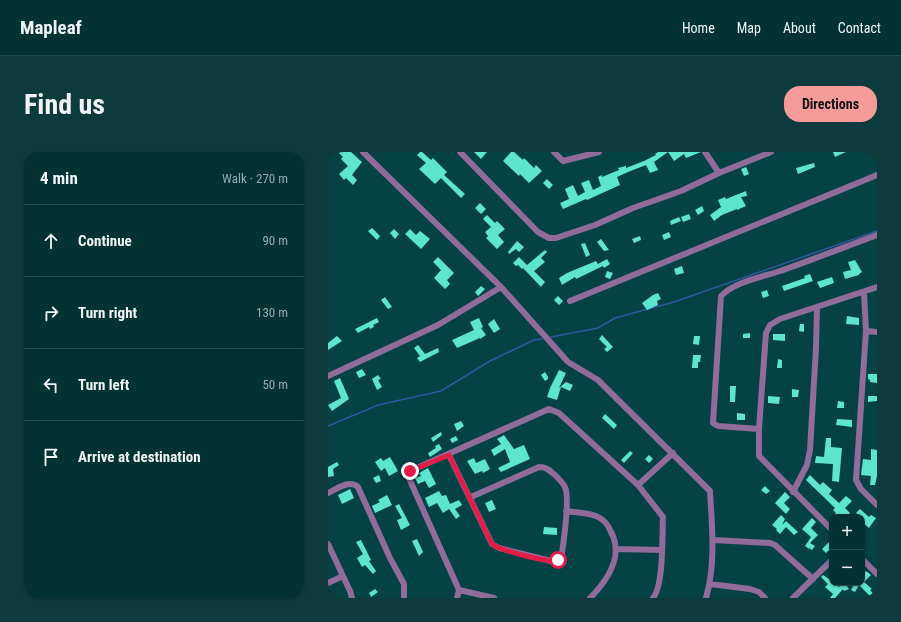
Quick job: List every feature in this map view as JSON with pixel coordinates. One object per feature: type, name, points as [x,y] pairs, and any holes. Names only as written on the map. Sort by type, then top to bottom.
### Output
[{"type":"street","points":[[363,152],[501,287],[568,362],[598,380],[710,491],[713,540],[710,584],[706,598]]},
{"type":"street","points":[[460,152],[538,232],[552,238],[595,226],[611,217],[681,190],[771,152]]},
{"type":"street","points":[[554,152],[564,161],[599,152]]},
{"type":"street","points":[[705,152],[719,173]]},
{"type":"street","points":[[570,301],[877,175]]},
{"type":"street","points":[[759,430],[718,426],[714,423],[721,296],[732,288],[756,278],[777,272],[877,235]]},
{"type":"street","points":[[328,376],[438,325],[501,287]]},
{"type":"street","points":[[829,527],[759,456],[759,430],[765,338],[767,329],[773,323],[877,287]]},
{"type":"street","points":[[864,292],[866,331],[856,480],[861,489],[877,505]]},
{"type":"street","points":[[794,492],[807,465],[810,450],[817,308]]},
{"type":"street","points":[[866,331],[877,332]]},
{"type":"street","points":[[457,598],[459,590],[408,476],[410,471],[549,410],[559,413],[638,485],[663,517],[660,580],[655,595],[652,598]]},
{"type":"street","points":[[638,485],[673,453]]},
{"type":"street","points":[[449,455],[471,497],[490,540],[496,547],[551,561],[558,560],[562,554],[566,511],[566,488],[544,467],[539,467],[471,497]]},
{"type":"street","points":[[328,493],[349,483],[358,487],[390,558],[404,584],[404,598]]},
{"type":"street","points":[[566,511],[593,515],[600,518],[610,530],[617,549],[609,575],[590,598]]},
{"type":"street","points":[[713,540],[770,543],[776,545],[814,579]]},
{"type":"street","points":[[328,544],[352,598]]},
{"type":"street","points":[[617,549],[662,550]]},
{"type":"street","points":[[865,562],[877,574]]},
{"type":"street","points":[[793,598],[829,563]]},
{"type":"street","points":[[328,583],[343,576]]},
{"type":"street","points":[[710,584],[750,589],[759,592],[765,598]]},
{"type":"street","points":[[459,590],[494,598]]},
{"type":"building","points":[[338,152],[351,152],[362,162],[352,175],[357,180],[353,185],[346,178],[344,180],[339,174],[348,166],[341,159],[343,157]]},
{"type":"building","points":[[420,152],[431,160],[433,158],[447,172],[444,175],[465,194],[461,198],[441,178],[435,184],[419,169],[426,163],[417,155]]},
{"type":"building","points":[[474,152],[487,152],[481,159]]},
{"type":"building","points":[[511,152],[514,152],[523,160],[524,158],[534,168],[536,165],[542,171],[529,183],[503,161]]},
{"type":"building","points":[[658,152],[668,152],[654,162],[658,170],[650,173],[646,165],[628,172],[617,177],[620,185],[563,209],[560,203],[569,199],[565,189],[573,185],[578,196],[585,192],[581,183],[589,180],[593,190],[601,186],[598,177],[602,175],[602,177],[619,170],[618,168],[626,166],[626,168],[644,161],[656,155],[655,154]]},
{"type":"building","points":[[668,152],[701,152],[686,158],[684,154],[674,161]]},
{"type":"building","points":[[833,152],[846,152],[835,157]]},
{"type":"building","points":[[814,163],[815,167],[798,174],[796,168]]},
{"type":"building","points":[[746,167],[749,174],[744,176],[741,169]]},
{"type":"building","points":[[547,179],[553,185],[549,189],[543,183]]},
{"type":"building","points":[[746,191],[747,196],[741,197],[746,206],[722,215],[714,221],[710,215],[721,207],[718,200],[725,197],[726,199]]},
{"type":"building","points":[[480,203],[486,209],[481,214],[475,208]]},
{"type":"building","points":[[702,206],[704,211],[698,215],[695,210]]},
{"type":"building","points":[[689,214],[691,219],[683,222],[681,217]]},
{"type":"building","points":[[487,215],[495,223],[497,221],[505,229],[498,235],[504,242],[497,249],[486,238],[488,236],[485,232],[491,227],[483,219]]},
{"type":"building","points":[[679,217],[681,221],[671,225],[670,221]]},
{"type":"building","points":[[372,228],[380,236],[377,240],[368,231]]},
{"type":"building","points":[[394,229],[399,234],[395,239],[390,233]]},
{"type":"building","points":[[410,229],[416,235],[420,231],[430,239],[421,249],[405,234]]},
{"type":"building","points":[[669,232],[671,237],[664,240],[662,235]]},
{"type":"building","points":[[640,236],[641,240],[634,243],[632,239]]},
{"type":"building","points":[[601,239],[609,250],[604,251],[597,242]]},
{"type":"building","points":[[517,241],[524,247],[519,252],[516,249],[509,254],[508,252]]},
{"type":"building","points":[[585,243],[590,255],[586,257],[581,244]]},
{"type":"building","points":[[545,250],[547,252],[541,258],[545,262],[534,271],[545,282],[541,287],[523,268],[522,269],[518,265],[516,266],[513,263],[519,257],[527,265]]},
{"type":"building","points":[[438,257],[454,273],[447,280],[450,284],[445,289],[434,278],[441,270],[433,262]]},
{"type":"building","points":[[607,259],[610,264],[604,268],[603,266],[576,279],[575,277],[562,285],[559,278],[567,273],[596,261],[598,264]]},
{"type":"building","points":[[855,260],[862,272],[859,275],[845,279],[843,272],[851,270],[848,262]]},
{"type":"building","points":[[682,266],[684,273],[676,275],[674,269]]},
{"type":"building","points":[[607,271],[613,273],[610,279],[605,277]]},
{"type":"building","points":[[810,274],[813,281],[784,291],[782,286],[805,278],[804,276]]},
{"type":"building","points":[[832,277],[834,283],[820,288],[817,282]]},
{"type":"building","points":[[481,286],[485,289],[478,296],[475,292]]},
{"type":"building","points":[[767,290],[769,296],[763,298],[761,292]]},
{"type":"building","points":[[658,293],[661,299],[657,301],[658,305],[647,310],[642,303]]},
{"type":"building","points":[[558,296],[563,301],[559,305],[554,300]]},
{"type":"building","points":[[385,297],[392,307],[388,309],[381,300]]},
{"type":"building","points":[[847,316],[859,318],[859,325],[846,324]]},
{"type":"building","points":[[377,318],[379,322],[373,325],[374,327],[370,329],[369,327],[358,333],[355,329]]},
{"type":"building","points":[[479,318],[483,327],[481,328],[486,335],[457,348],[452,340],[474,330],[470,322]]},
{"type":"building","points":[[494,319],[500,329],[494,333],[488,324]]},
{"type":"building","points":[[800,324],[804,324],[804,332],[799,331]]},
{"type":"building","points":[[750,333],[750,338],[743,338],[743,334]]},
{"type":"building","points":[[773,334],[785,334],[785,341],[773,340]]},
{"type":"building","points":[[602,335],[613,347],[607,352],[604,349],[607,347],[599,339]]},
{"type":"building","points":[[337,336],[342,341],[328,350],[328,343]]},
{"type":"building","points":[[694,336],[700,336],[699,345],[693,344]]},
{"type":"building","points":[[418,345],[425,354],[438,348],[439,352],[420,362],[417,358],[420,356],[414,348]]},
{"type":"building","points":[[693,355],[701,355],[700,362],[698,362],[698,368],[692,368]]},
{"type":"building","points":[[778,359],[782,360],[782,368],[777,368]]},
{"type":"building","points":[[362,369],[366,375],[359,378],[356,372]]},
{"type":"building","points":[[559,370],[566,373],[559,388],[566,382],[573,385],[570,391],[561,387],[557,400],[547,397]]},
{"type":"building","points":[[545,372],[548,379],[545,381],[541,375]]},
{"type":"building","points":[[868,374],[877,374],[877,383],[870,382],[868,379]]},
{"type":"building","points":[[378,375],[381,379],[378,380],[382,387],[377,390],[372,379]]},
{"type":"building","points":[[340,378],[349,399],[332,411],[328,405],[341,398],[334,381]]},
{"type":"building","points":[[730,386],[736,386],[735,402],[730,402]]},
{"type":"building","points":[[792,389],[799,390],[798,397],[792,397]]},
{"type":"building","points":[[768,396],[780,397],[779,404],[768,403]]},
{"type":"building","points":[[868,396],[877,396],[877,401],[868,402]]},
{"type":"building","points":[[838,401],[844,402],[844,408],[837,408]]},
{"type":"building","points":[[737,413],[745,414],[745,420],[737,420]]},
{"type":"building","points":[[605,414],[617,425],[614,429],[602,418]]},
{"type":"building","points":[[837,419],[852,420],[852,427],[836,425]]},
{"type":"building","points":[[461,421],[464,426],[457,431],[454,424]]},
{"type":"building","points":[[441,432],[442,435],[433,442],[431,438]]},
{"type":"building","points":[[504,435],[514,449],[524,445],[530,459],[501,472],[498,468],[510,462],[505,449],[494,456],[491,450],[501,444],[497,439]]},
{"type":"building","points":[[456,436],[458,440],[452,443],[450,439]]},
{"type":"building","points":[[826,438],[831,438],[831,447],[842,448],[839,482],[832,481],[833,464],[815,463],[816,456],[824,457]]},
{"type":"building","points":[[439,444],[442,449],[430,457],[428,453]]},
{"type":"building","points":[[871,449],[877,450],[877,476],[875,485],[870,485],[871,476],[861,475],[863,459],[871,460]]},
{"type":"building","points":[[630,451],[633,453],[624,463],[621,460]]},
{"type":"building","points":[[649,455],[653,459],[649,463],[645,459]]},
{"type":"building","points":[[390,457],[398,471],[389,476],[385,468],[381,471],[375,462],[381,458],[383,461]]},
{"type":"building","points":[[474,458],[476,463],[485,459],[490,469],[483,473],[482,471],[475,474],[467,461]]},
{"type":"building","points":[[337,462],[339,465],[333,469],[334,476],[328,477],[328,467]]},
{"type":"building","points":[[428,468],[436,484],[429,488],[425,481],[418,484],[415,478],[421,476],[419,473]]},
{"type":"building","points":[[379,475],[381,481],[376,483],[373,478]]},
{"type":"building","points":[[810,475],[820,485],[823,482],[832,490],[829,494],[839,503],[846,496],[852,501],[845,508],[850,513],[835,514],[836,513],[833,510],[835,508],[806,480]]},
{"type":"building","points":[[765,486],[770,491],[766,494],[761,490]]},
{"type":"building","points":[[350,489],[354,498],[342,504],[338,495]]},
{"type":"building","points":[[439,491],[442,496],[446,495],[450,504],[459,500],[462,505],[455,509],[460,516],[456,519],[449,509],[443,513],[437,503],[429,507],[425,498]]},
{"type":"building","points":[[785,492],[790,497],[784,503],[790,509],[786,514],[775,503]]},
{"type":"building","points":[[387,495],[392,505],[375,513],[372,506],[380,502],[378,500]]},
{"type":"building","points":[[492,500],[496,509],[489,512],[485,503]]},
{"type":"building","points":[[399,504],[410,525],[401,530],[397,520],[402,518],[395,506]]},
{"type":"building","points":[[860,509],[869,517],[871,515],[876,518],[869,528],[865,525],[865,514],[856,513]]},
{"type":"building","points":[[781,515],[785,519],[782,525],[786,521],[798,532],[794,535],[786,527],[780,534],[776,530],[777,529],[772,525]]},
{"type":"building","points":[[812,518],[816,522],[811,528],[818,535],[810,543],[815,546],[812,550],[805,546],[811,537],[802,529]]},
{"type":"building","points":[[544,527],[557,528],[557,535],[543,534]]},
{"type":"building","points":[[417,539],[423,552],[419,556],[412,541]]},
{"type":"building","points":[[361,540],[371,560],[369,561],[376,571],[373,574],[365,565],[362,567],[357,558],[363,554],[356,542]]},
{"type":"building","points":[[829,542],[829,550],[826,553],[822,549]]},
{"type":"building","points":[[866,571],[871,575],[865,581]]},
{"type":"building","points":[[823,575],[829,579],[829,586],[847,586],[849,589],[844,591],[843,589],[835,598],[830,598],[833,594],[825,587],[828,584],[821,577]]},
{"type":"building","points":[[865,583],[872,589],[870,590],[877,598],[872,598],[860,586],[865,586]]},
{"type":"building","points":[[853,586],[858,586],[855,592],[851,590]]},
{"type":"building","points":[[375,589],[378,592],[371,597],[369,593]]},
{"type":"waterway","points":[[551,337],[598,328],[615,318],[674,302],[877,231]]},
{"type":"waterway","points":[[328,426],[378,405],[441,391],[490,361],[534,340],[542,339]]},
{"type":"route","points":[[410,471],[449,455],[471,497],[492,544],[499,548],[529,556],[551,561],[558,560]]}]
